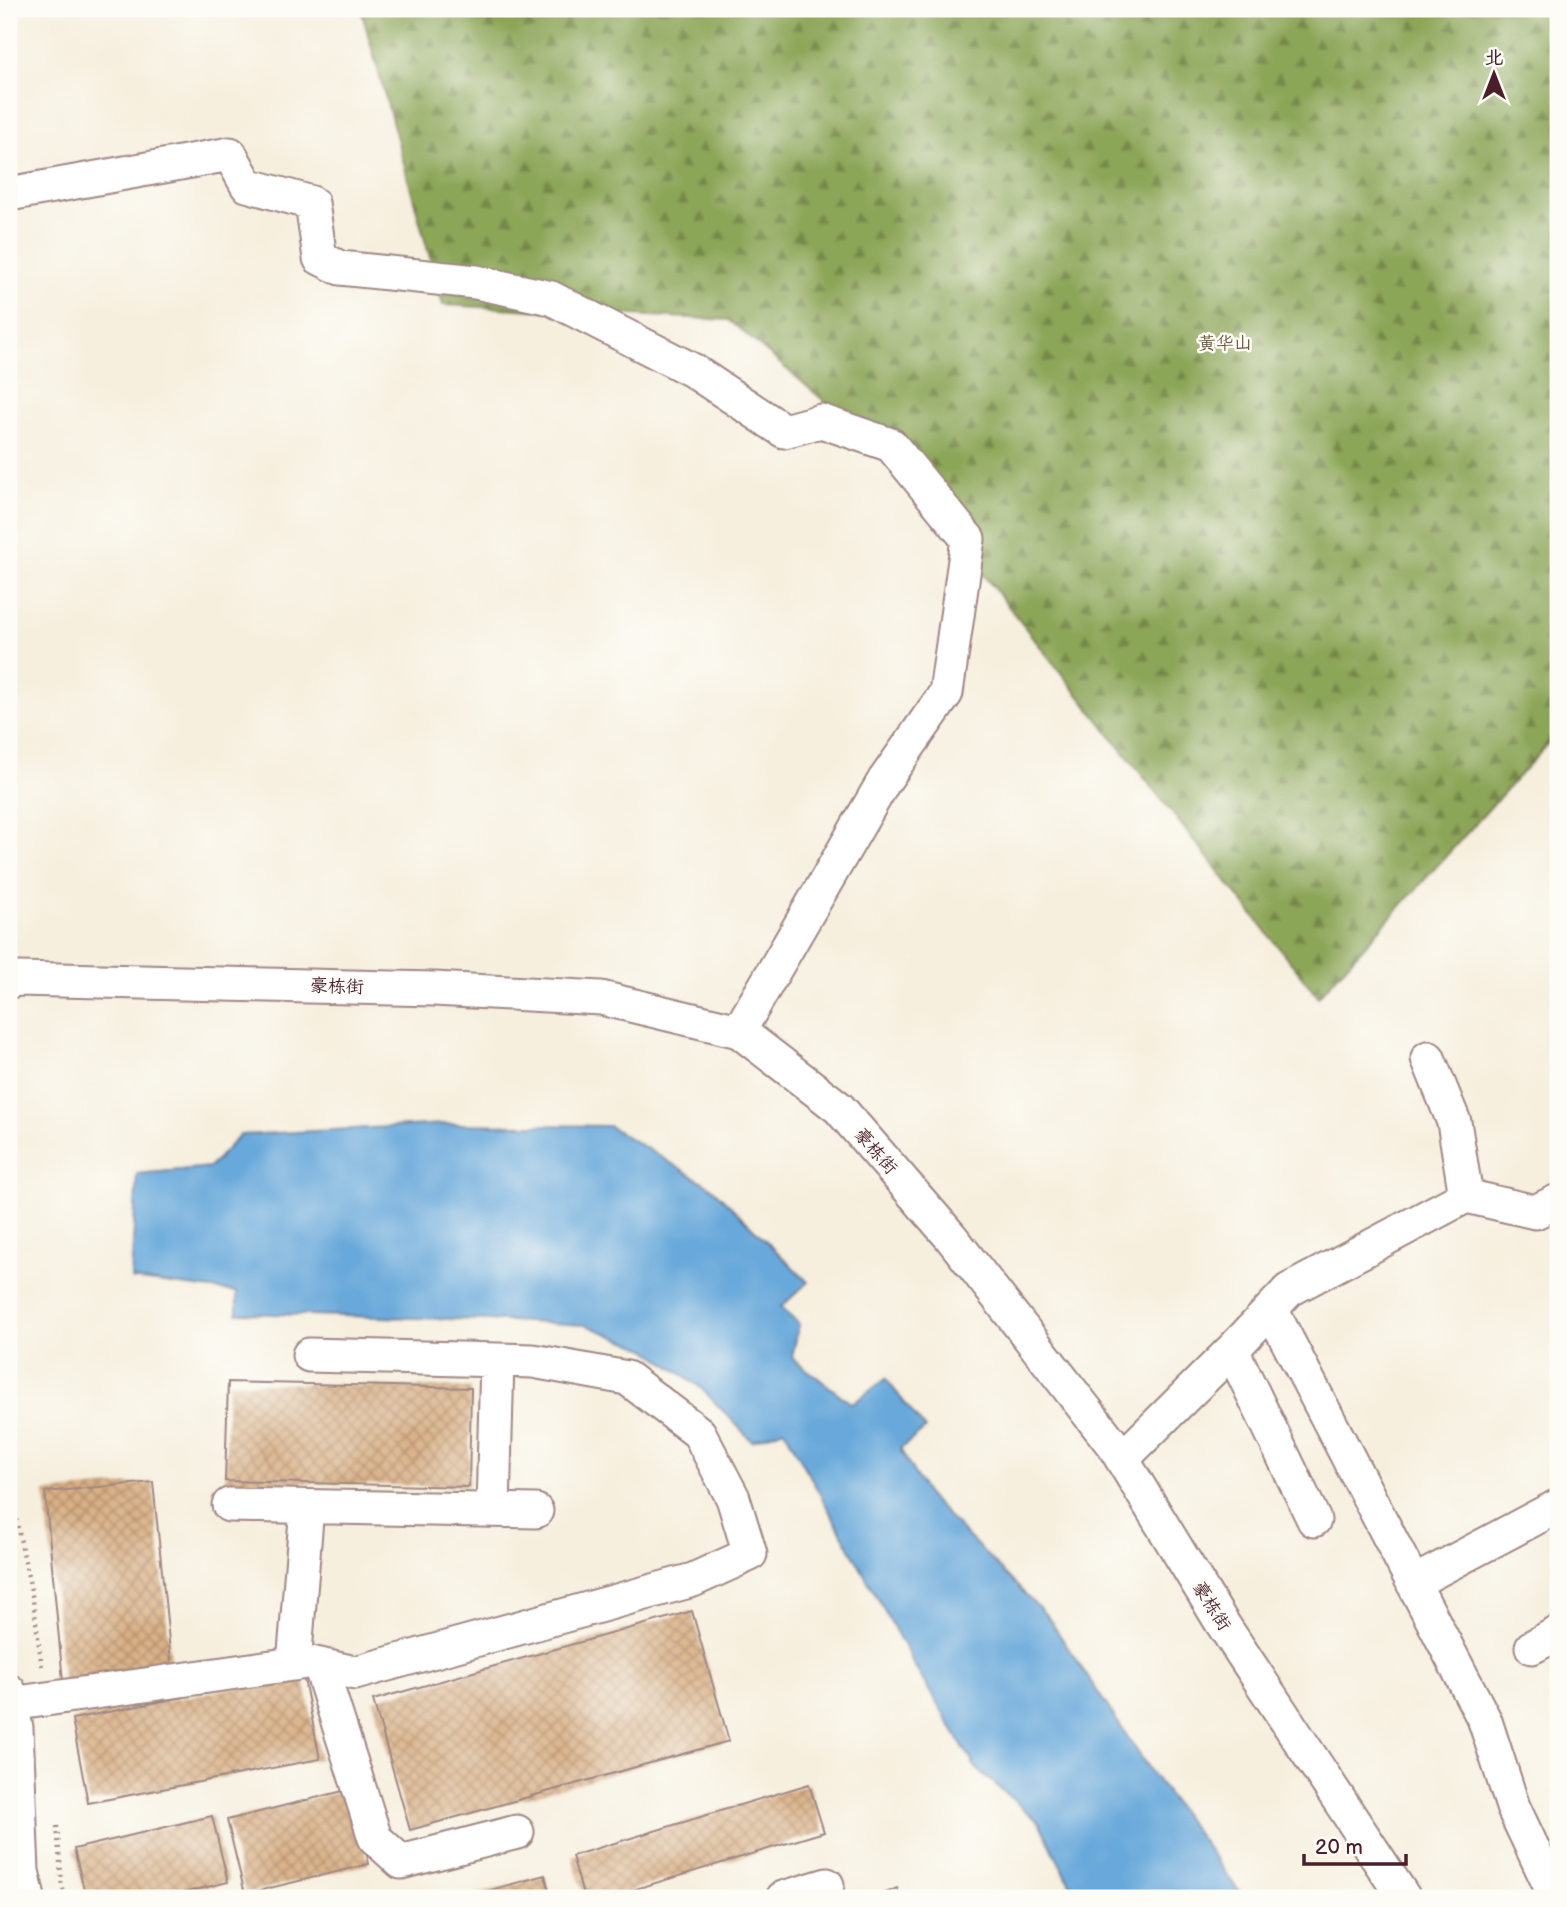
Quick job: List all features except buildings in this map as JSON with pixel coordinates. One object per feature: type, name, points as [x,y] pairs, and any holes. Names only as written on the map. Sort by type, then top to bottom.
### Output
[{"type":"street","points":[[9,194],[230,153],[247,185],[312,203],[320,258],[340,268],[476,282],[551,298],[692,370],[784,432],[821,421],[891,445],[968,539],[947,693],[884,781],[739,1031]]},
{"type":"street","name":"豪栋街","points":[[9,981],[19,979],[280,984],[601,998],[739,1031],[839,1108],[951,1237],[1114,1446],[1222,1623],[1404,1898]]},
{"type":"street","points":[[1428,1058],[1454,1122],[1466,1196]]},
{"type":"street","points":[[1122,1459],[1289,1290],[1466,1196],[1535,1212],[1558,1201]]},
{"type":"street","points":[[1271,1309],[1485,1721],[1513,1807],[1556,1898]]},
{"type":"street","points":[[1232,1350],[1314,1520]]},
{"type":"street","points":[[29,1898],[22,1871],[16,1728],[10,1698],[307,1664],[355,1673],[693,1580],[750,1555],[733,1497],[699,1433],[627,1378],[533,1361],[309,1355]]},
{"type":"street","points":[[493,1510],[497,1360]]},
{"type":"street","points":[[229,1505],[536,1511]]},
{"type":"street","points":[[1413,1583],[1558,1506]]},
{"type":"street","points":[[307,1507],[307,1664],[375,1838],[401,1862],[517,1832]]},
{"type":"street","points":[[783,1898],[827,1885]]},
{"type":"green space","name":"黄华山","points":[[361,9],[1558,9],[1558,733],[1318,997],[889,456],[729,320],[443,305]]},
{"type":"water","points":[[445,1124],[609,1126],[711,1187],[808,1282],[781,1307],[799,1324],[792,1358],[852,1404],[886,1379],[925,1429],[900,1449],[927,1495],[1047,1616],[1149,1769],[1244,1898],[1077,1898],[1039,1822],[976,1768],[921,1677],[784,1429],[752,1441],[701,1388],[646,1349],[586,1325],[237,1313],[237,1292],[131,1279],[137,1174],[210,1167],[240,1135]]}]
